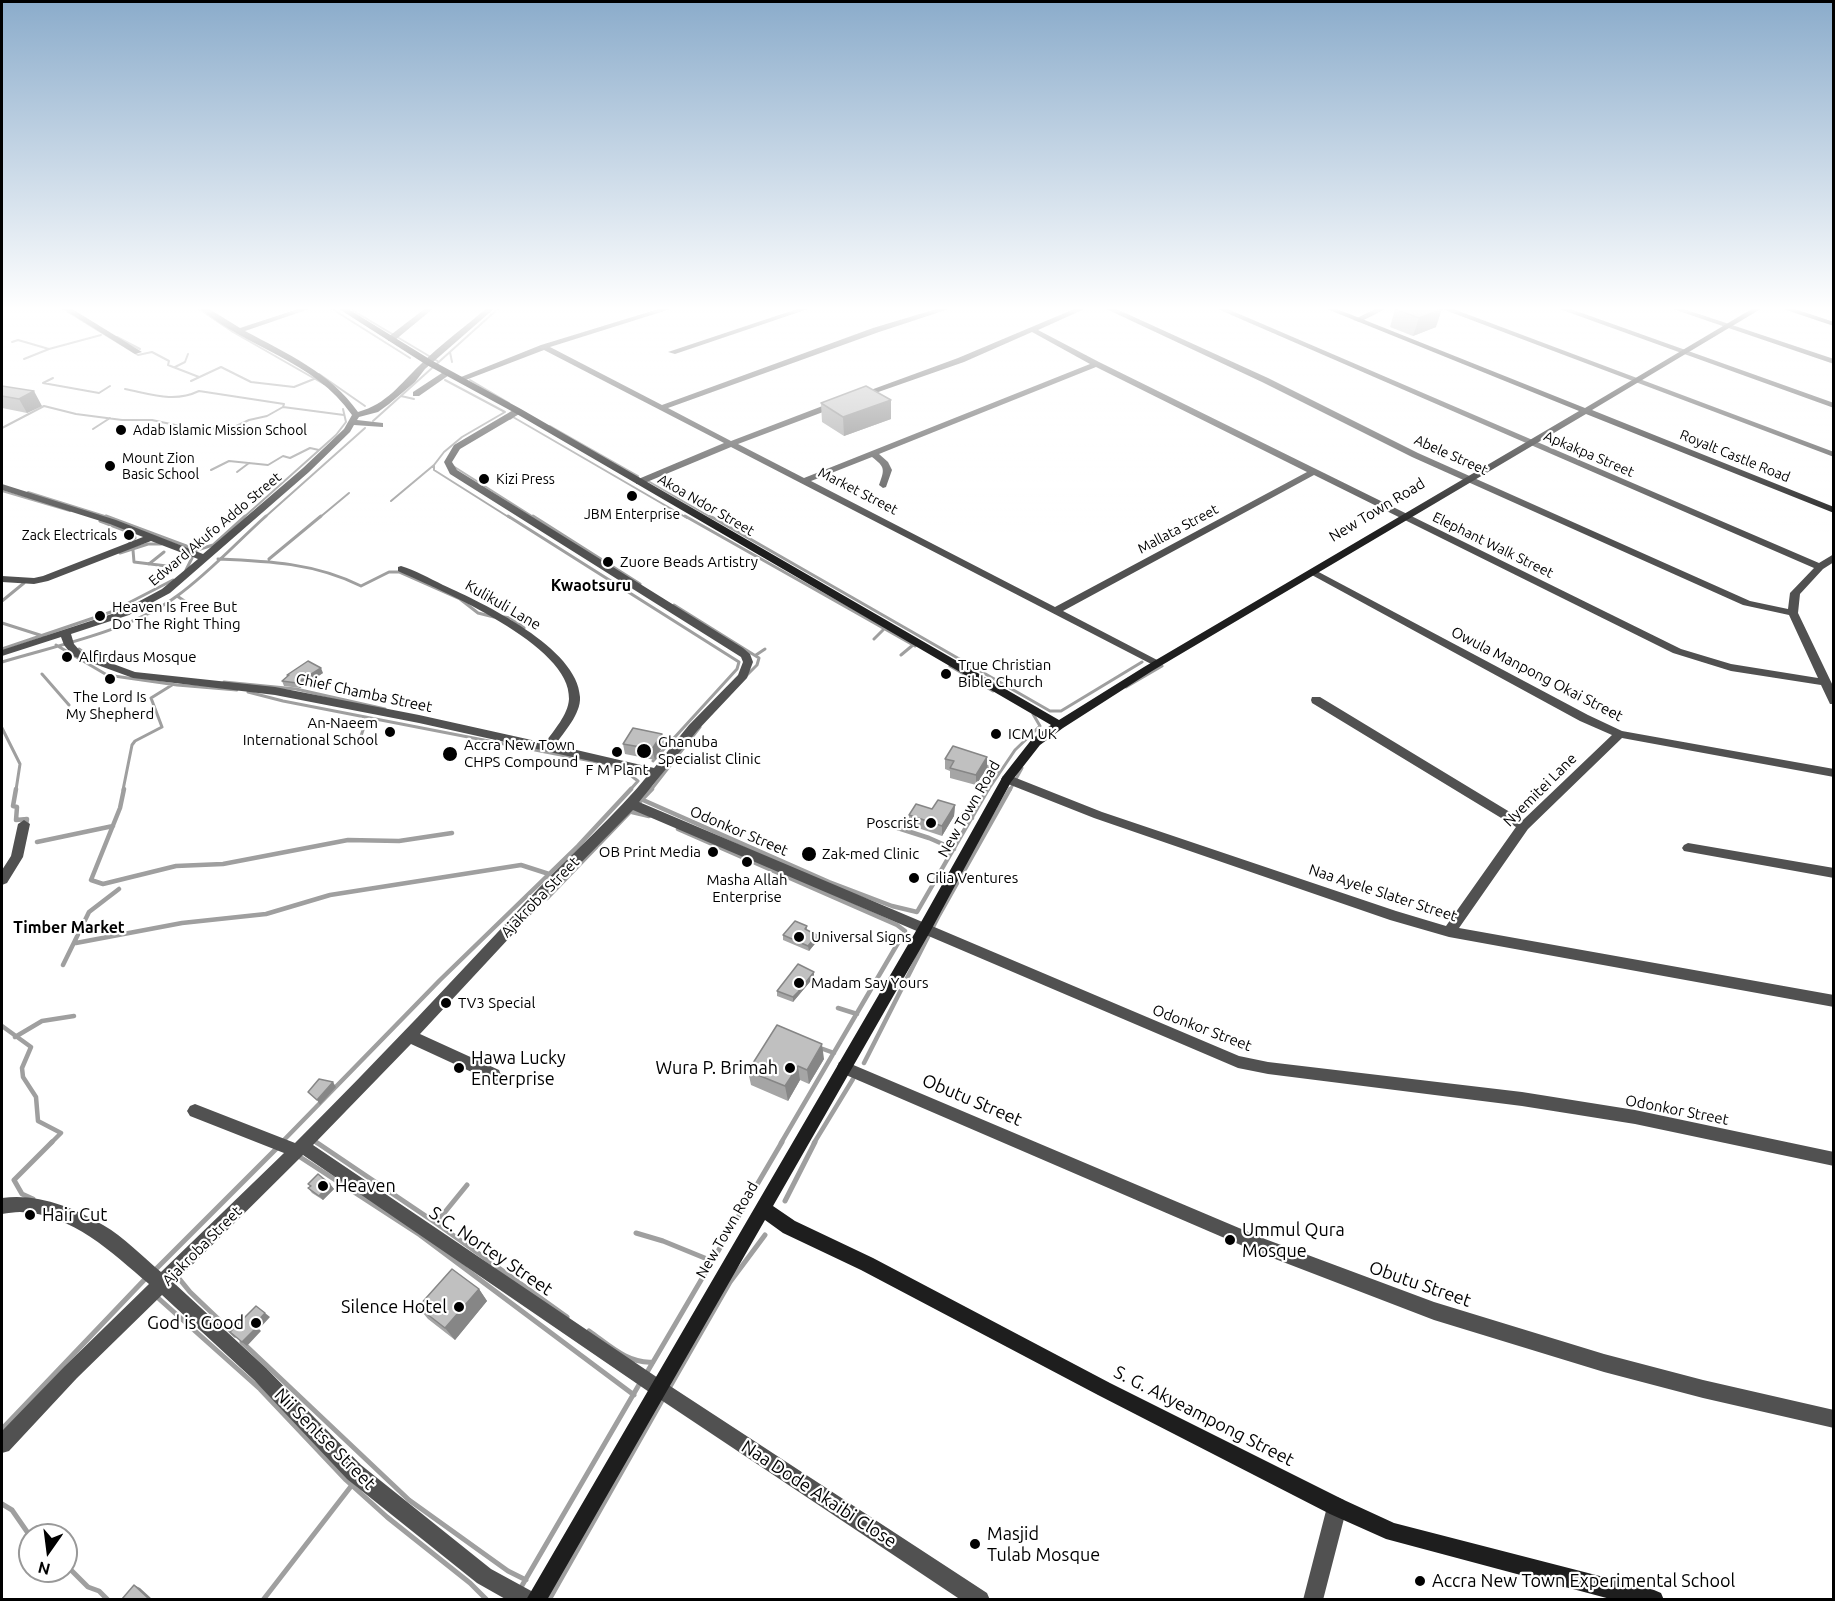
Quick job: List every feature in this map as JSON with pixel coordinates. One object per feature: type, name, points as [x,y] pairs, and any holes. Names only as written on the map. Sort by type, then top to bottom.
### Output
[{"type":"street","points":[[327,382],[335,386],[355,419],[380,425]]},
{"type":"street","points":[[355,419],[375,410],[410,382]]},
{"type":"street","points":[[416,394],[433,382]]},
{"type":"street","name":"Akoa Ndor Street","points":[[465,382],[1059,725]]},
{"type":"street","name":"Market Street","points":[[610,382],[1157,664]]},
{"type":"street","points":[[661,408],[733,382]]},
{"type":"street","points":[[639,482],[730,444],[897,382]]},
{"type":"street","points":[[804,481],[1051,382]]},
{"type":"street","name":"Elephant Walk Street","points":[[1132,382],[1677,651],[1706,663],[1743,672],[1824,682]]},
{"type":"street","name":"Abele Street","points":[[1267,382],[1415,455],[1747,603],[1793,613]]},
{"type":"street","name":"Apkakpa Street","points":[[1388,382],[1820,567]]},
{"type":"street","name":"Royalt Castle Road","points":[[1512,382],[1833,510]]},
{"type":"street","name":"New Town Road","points":[[536,1599],[925,928],[1007,779],[1036,742],[1059,725],[1157,664],[1634,382]]},
{"type":"street","points":[[1637,382],[1833,454]]},
{"type":"street","points":[[1764,382],[1833,406]]},
{"type":"street","name":"Ajakroba Street","points":[[2,1444],[71,1371],[300,1149],[409,1036],[548,888],[632,804],[656,772],[742,676],[748,662],[747,656],[453,472],[448,462],[458,447],[518,411]]},
{"type":"street","name":"Edward Akufo Addo Street","points":[[2,652],[67,638],[125,613],[166,591],[306,470],[355,419]]},
{"type":"street","points":[[872,453],[888,465],[889,471],[883,485]]},
{"type":"street","name":"Mallata Street","points":[[1056,611],[1313,472]]},
{"type":"street","points":[[2,487],[77,509],[204,558]]},
{"type":"street","points":[[2,579],[26,581],[45,579],[152,537]]},
{"type":"street","points":[[1833,557],[1795,593],[1793,613],[1833,701]]},
{"type":"street","name":"Kulikuli Lane","points":[[401,569],[464,598],[518,629],[534,639],[560,662],[571,676],[576,696],[569,714],[546,749]]},
{"type":"street","name":"Owula Manpong Okai Street","points":[[1313,572],[1584,718],[1620,735],[1833,773]]},
{"type":"street","name":"Chief Chamba Street","points":[[67,638],[77,654],[133,675],[275,690],[419,719],[656,772]]},
{"type":"street","points":[[1316,700],[1524,826]]},
{"type":"street","name":"Nyemitei Lane","points":[[1449,932],[1524,826],[1620,735]]},
{"type":"street","name":"Naa Ayele Slater Street","points":[[1007,779],[1098,815],[1395,916],[1449,932],[1833,1001]]},
{"type":"street","name":"Odonkor Street","points":[[632,804],[1238,1062],[1268,1068],[1522,1099],[1635,1117],[1833,1159]]},
{"type":"street","points":[[2,880],[17,857],[24,824]]},
{"type":"street","points":[[1688,848],[1833,873]]},
{"type":"street","points":[[409,1036],[494,1075]]},
{"type":"street","name":"Obutu Street","points":[[844,1067],[1263,1246],[1434,1311],[1615,1366],[1833,1419]]},
{"type":"street","name":"S.C. Nortey Street","points":[[195,1111],[300,1149],[658,1388]]},
{"type":"street","points":[[2,1206],[20,1204],[55,1210],[99,1231],[163,1284]]},
{"type":"street","name":"S. G. Akyeampong Street","points":[[762,1208],[789,1227],[867,1264],[1104,1389],[1337,1507],[1393,1532],[1654,1599]]},
{"type":"street","name":"Nii Sentse Street","points":[[163,1284],[260,1374],[354,1472],[484,1576],[528,1599]]},
{"type":"street","name":"Naa Dode Akaibi Close","points":[[658,1388],[980,1599]]},
{"type":"street","points":[[1313,1599],[1337,1507]]},
{"type":"building","points":[[2,386],[34,391],[19,399],[2,396]]},
{"type":"building","points":[[866,386],[891,400],[843,417],[821,403]]},
{"type":"building","points":[[308,661],[321,668],[297,683],[282,681],[289,675],[287,675]]},
{"type":"building","points":[[633,728],[662,734],[652,749],[623,744]]},
{"type":"building","points":[[953,746],[987,757],[976,775],[950,768],[954,761],[945,759]]},
{"type":"building","points":[[938,800],[955,805],[942,826],[909,815],[916,804],[932,809]]},
{"type":"building","name":"Universal Signs","points":[[795,921],[807,926],[805,929],[817,935],[808,946],[783,935]]},
{"type":"building","name":"Madam Say Yours","points":[[798,964],[814,972],[793,997],[777,991]]},
{"type":"building","points":[[777,1025],[822,1044],[807,1070],[798,1066],[785,1086],[748,1071]]},
{"type":"building","points":[[319,1079],[333,1082],[317,1100],[308,1092]]},
{"type":"building","points":[[318,1174],[330,1184],[319,1196],[308,1188],[311,1186],[308,1184]]},
{"type":"building","points":[[452,1269],[479,1289],[445,1328],[418,1307]]},
{"type":"building","points":[[256,1306],[265,1313],[254,1325],[257,1327],[242,1342],[230,1332]]},
{"type":"building","points":[[134,1585],[149,1599],[122,1599]]},
{"type":"waterway","points":[[46,382],[43,383],[99,393],[110,386]]},
{"type":"waterway","points":[[250,382],[294,387],[307,382]]},
{"type":"waterway","points":[[320,382],[324,384]]},
{"type":"waterway","points":[[330,382],[365,406]]},
{"type":"waterway","points":[[373,421],[417,382]]},
{"type":"waterway","points":[[434,465],[444,452],[462,437],[505,412],[448,382]]},
{"type":"waterway","points":[[473,382],[509,403]]},
{"type":"waterway","points":[[125,389],[171,397],[190,395],[199,391],[284,404],[283,407]]},
{"type":"waterway","points":[[401,396],[414,399]]},
{"type":"waterway","points":[[2,428],[44,406],[76,414],[109,418]]},
{"type":"waterway","points":[[109,418],[152,420],[194,429],[232,428],[249,420],[267,416],[283,407]]},
{"type":"waterway","points":[[283,407],[344,415]]},
{"type":"waterway","points":[[243,518],[336,435],[346,422],[343,409]]},
{"type":"waterway","points":[[510,419],[513,417],[687,518]]},
{"type":"waterway","points":[[93,429],[109,418]]},
{"type":"waterway","points":[[550,426],[638,476]]},
{"type":"waterway","points":[[264,518],[365,428]]},
{"type":"waterway","points":[[249,463],[268,465],[283,456],[290,458],[310,448],[319,450]]},
{"type":"waterway","points":[[211,470],[229,461],[249,463]]},
{"type":"waterway","points":[[237,472],[249,463]]},
{"type":"waterway","points":[[391,501],[434,465]]},
{"type":"waterway","points":[[434,465],[434,470],[510,518]]},
{"type":"waterway","points":[[453,466],[535,518]]},
{"type":"waterway","points":[[648,481],[712,518]]},
{"type":"waterway","points":[[2,491],[70,511]]},
{"type":"waterway","points":[[28,492],[111,518]]},
{"type":"waterway","points":[[319,518],[349,493]]},
{"type":"waterway","points":[[106,516],[197,550],[213,545],[245,516]]},
{"type":"waterway","points":[[219,559],[266,516]]},
{"type":"waterway","points":[[269,559],[321,516]]},
{"type":"waterway","points":[[508,516],[739,662],[737,669],[653,761]]},
{"type":"waterway","points":[[533,516],[640,584]]},
{"type":"waterway","points":[[685,516],[915,646]]},
{"type":"waterway","points":[[710,516],[1050,711],[1061,711],[1142,662]]},
{"type":"waterway","points":[[100,521],[134,534],[135,538],[128,545]]},
{"type":"waterway","points":[[120,553],[148,544],[161,544]]},
{"type":"waterway","points":[[133,550],[134,562],[149,564]]},
{"type":"waterway","points":[[149,564],[164,552]]},
{"type":"waterway","points":[[182,553],[192,558],[186,570]]},
{"type":"waterway","points":[[177,596],[219,559]]},
{"type":"waterway","points":[[219,559],[273,562],[309,568],[344,578],[361,586],[389,572],[399,572],[460,599],[478,613],[494,617]]},
{"type":"waterway","points":[[149,564],[175,567]]},
{"type":"waterway","points":[[42,636],[111,612],[173,580]]},
{"type":"waterway","points":[[2,601],[24,583]]},
{"type":"waterway","points":[[58,646],[138,619],[177,596]]},
{"type":"waterway","points":[[177,596],[195,608]]},
{"type":"waterway","points":[[674,605],[759,658],[757,665],[745,677]]},
{"type":"waterway","points":[[504,617],[511,618],[524,628]]},
{"type":"waterway","points":[[2,623],[42,636]]},
{"type":"waterway","points":[[874,639],[884,629]]},
{"type":"waterway","points":[[2,649],[42,636]]},
{"type":"waterway","points":[[901,655],[913,645]]},
{"type":"waterway","points":[[2,662],[58,646]]},
{"type":"waterway","points":[[58,646],[107,675],[177,685],[237,690]]},
{"type":"waterway","points":[[79,649],[88,656]]},
{"type":"waterway","points":[[756,655],[765,649]]},
{"type":"waterway","points":[[950,666],[993,691]]},
{"type":"waterway","points":[[1126,687],[1162,666]]},
{"type":"waterway","points":[[42,674],[69,705]]},
{"type":"waterway","points":[[224,682],[296,689],[385,709]]},
{"type":"waterway","points":[[123,790],[132,745],[135,741],[162,727],[151,698],[172,685]]},
{"type":"waterway","points":[[248,692],[283,701],[607,764],[625,771],[638,781],[630,790]]},
{"type":"waterway","points":[[988,790],[1015,750],[1040,726],[1033,714]]},
{"type":"waterway","points":[[358,745],[367,718]]},
{"type":"waterway","points":[[651,790],[700,727]]},
{"type":"waterway","points":[[2,728],[20,764],[16,790]]},
{"type":"waterway","points":[[983,764],[998,772]]},
{"type":"waterway","points":[[1010,790],[1022,768]]},
{"type":"waterway","points":[[16,789],[13,806],[17,807],[16,820],[27,819],[26,826]]},
{"type":"waterway","points":[[113,826],[124,789]]},
{"type":"waterway","points":[[281,1143],[440,980],[578,846],[631,789]]},
{"type":"waterway","points":[[547,898],[652,789]]},
{"type":"waterway","points":[[971,818],[988,789]]},
{"type":"waterway","points":[[864,1063],[938,917],[1010,789]]},
{"type":"waterway","points":[[643,800],[829,882],[892,906],[917,912],[953,849]]},
{"type":"waterway","points":[[632,812],[649,816]]},
{"type":"waterway","points":[[963,814],[971,818]]},
{"type":"waterway","points":[[953,849],[971,818]]},
{"type":"waterway","points":[[879,822],[929,838],[953,849]]},
{"type":"waterway","points":[[37,842],[113,826]]},
{"type":"waterway","points":[[113,826],[91,880],[103,884],[176,866],[223,864],[348,840],[399,841],[452,833]]},
{"type":"waterway","points":[[678,829],[897,925],[905,931],[857,1014]]},
{"type":"waterway","points":[[76,943],[182,923],[266,914],[330,895],[521,865],[549,874]]},
{"type":"waterway","points":[[63,965],[89,912],[119,889]]},
{"type":"waterway","points":[[838,1008],[857,1014]]},
{"type":"waterway","points":[[834,1053],[857,1014]]},
{"type":"waterway","points":[[16,1036],[42,1021],[74,1016]]},
{"type":"waterway","points":[[2,1026],[16,1036]]},
{"type":"waterway","points":[[16,1036],[31,1047],[22,1068],[23,1077],[36,1097],[38,1121],[61,1133],[14,1180],[22,1194],[33,1199]]},
{"type":"waterway","points":[[823,1049],[834,1053]]},
{"type":"waterway","points":[[781,1143],[834,1053]]},
{"type":"waterway","points":[[814,1143],[853,1079]]},
{"type":"waterway","points":[[313,1139],[316,1142]]},
{"type":"waterway","points":[[153,1272],[283,1142]]},
{"type":"waterway","points":[[316,1142],[436,1223]]},
{"type":"waterway","points":[[646,1374],[782,1142]]},
{"type":"waterway","points":[[785,1201],[815,1142]]},
{"type":"waterway","points":[[297,1155],[420,1235],[633,1394]]},
{"type":"waterway","points":[[436,1223],[467,1185]]},
{"type":"waterway","points":[[436,1223],[567,1317]]},
{"type":"waterway","points":[[636,1233],[663,1241],[712,1261]]},
{"type":"waterway","points":[[668,1390],[730,1282],[765,1235]]},
{"type":"waterway","points":[[177,1276],[190,1292],[235,1335]]},
{"type":"waterway","points":[[2,1429],[147,1277]]},
{"type":"waterway","points":[[157,1297],[260,1389],[352,1485]]},
{"type":"waterway","points":[[589,1331],[627,1357],[653,1362]]},
{"type":"waterway","points":[[242,1342],[409,1500],[508,1571],[525,1580]]},
{"type":"waterway","points":[[633,1394],[640,1383]]},
{"type":"waterway","points":[[525,1580],[633,1394]]},
{"type":"waterway","points":[[549,1600],[664,1397]]},
{"type":"waterway","points":[[263,1600],[352,1485]]},
{"type":"waterway","points":[[352,1485],[387,1517],[470,1583],[487,1600]]},
{"type":"waterway","points":[[2,1504],[12,1510],[21,1523]]},
{"type":"waterway","points":[[78,1577],[88,1587],[99,1591],[108,1600]]},
{"type":"waterway","points":[[520,1589],[525,1580]]},
{"type":"place","name":"Adab Islamic Mission School","points":[[121,430]]},
{"type":"place","name":"Mount Zion Basic School","points":[[110,466]]},
{"type":"place","name":"Kizi Press","points":[[484,479]]},
{"type":"place","name":"JBM Enterprise","points":[[632,496]]},
{"type":"place","name":"Zack Electricals","points":[[129,535]]},
{"type":"place","name":"Zuore Beads Artistry","points":[[608,562]]},
{"type":"place","name":"Heaven Is Free But Do The Right Thing","points":[[100,616]]},
{"type":"place","name":"Alfirdaus Mosque","points":[[67,657]]},
{"type":"place","name":"True Christian Bible Church","points":[[946,674]]},
{"type":"place","name":"The Lord Is My Shepherd","points":[[110,679]]},
{"type":"place","name":"An-Naeem International School","points":[[390,732]]},
{"type":"place","name":"ICM UK","points":[[996,734]]},
{"type":"place","name":"Ghanuba Specialist Clinic","points":[[644,751]]},
{"type":"place","name":"F M Plant","points":[[617,752]]},
{"type":"place","name":"Accra New Town CHPS Compound","points":[[450,754]]},
{"type":"place","name":"Poscrist","points":[[931,823]]},
{"type":"place","name":"OB Print Media","points":[[713,852]]},
{"type":"place","name":"Zak-med Clinic","points":[[809,854]]},
{"type":"place","name":"Masha Allah Enterprise","points":[[747,862]]},
{"type":"place","name":"Cilia Ventures","points":[[914,878]]},
{"type":"place","name":"Universal Signs","points":[[799,937]]},
{"type":"place","name":"Madam Say Yours","points":[[799,983]]},
{"type":"place","name":"TV3 Special","points":[[446,1003]]},
{"type":"place","name":"Hawa Lucky Enterprise","points":[[459,1068]]},
{"type":"place","name":"Wura P. Brimah","points":[[790,1068]]},
{"type":"place","name":"Heaven","points":[[323,1186]]},
{"type":"place","name":"Hair Cut","points":[[30,1215]]},
{"type":"place","name":"Ummul Qura Mosque","points":[[1230,1240]]},
{"type":"place","name":"Silence Hotel","points":[[459,1307]]},
{"type":"place","name":"God is Good","points":[[256,1323]]},
{"type":"place","name":"Masjid Tulab Mosque","points":[[975,1544]]},
{"type":"place","name":"Accra New Town Experimental School","points":[[1420,1581]]},
{"type":"district","name":"Kwaotsuru","points":[[591,586]]},
{"type":"district","name":"Timber Market","points":[[69,928]]}]
